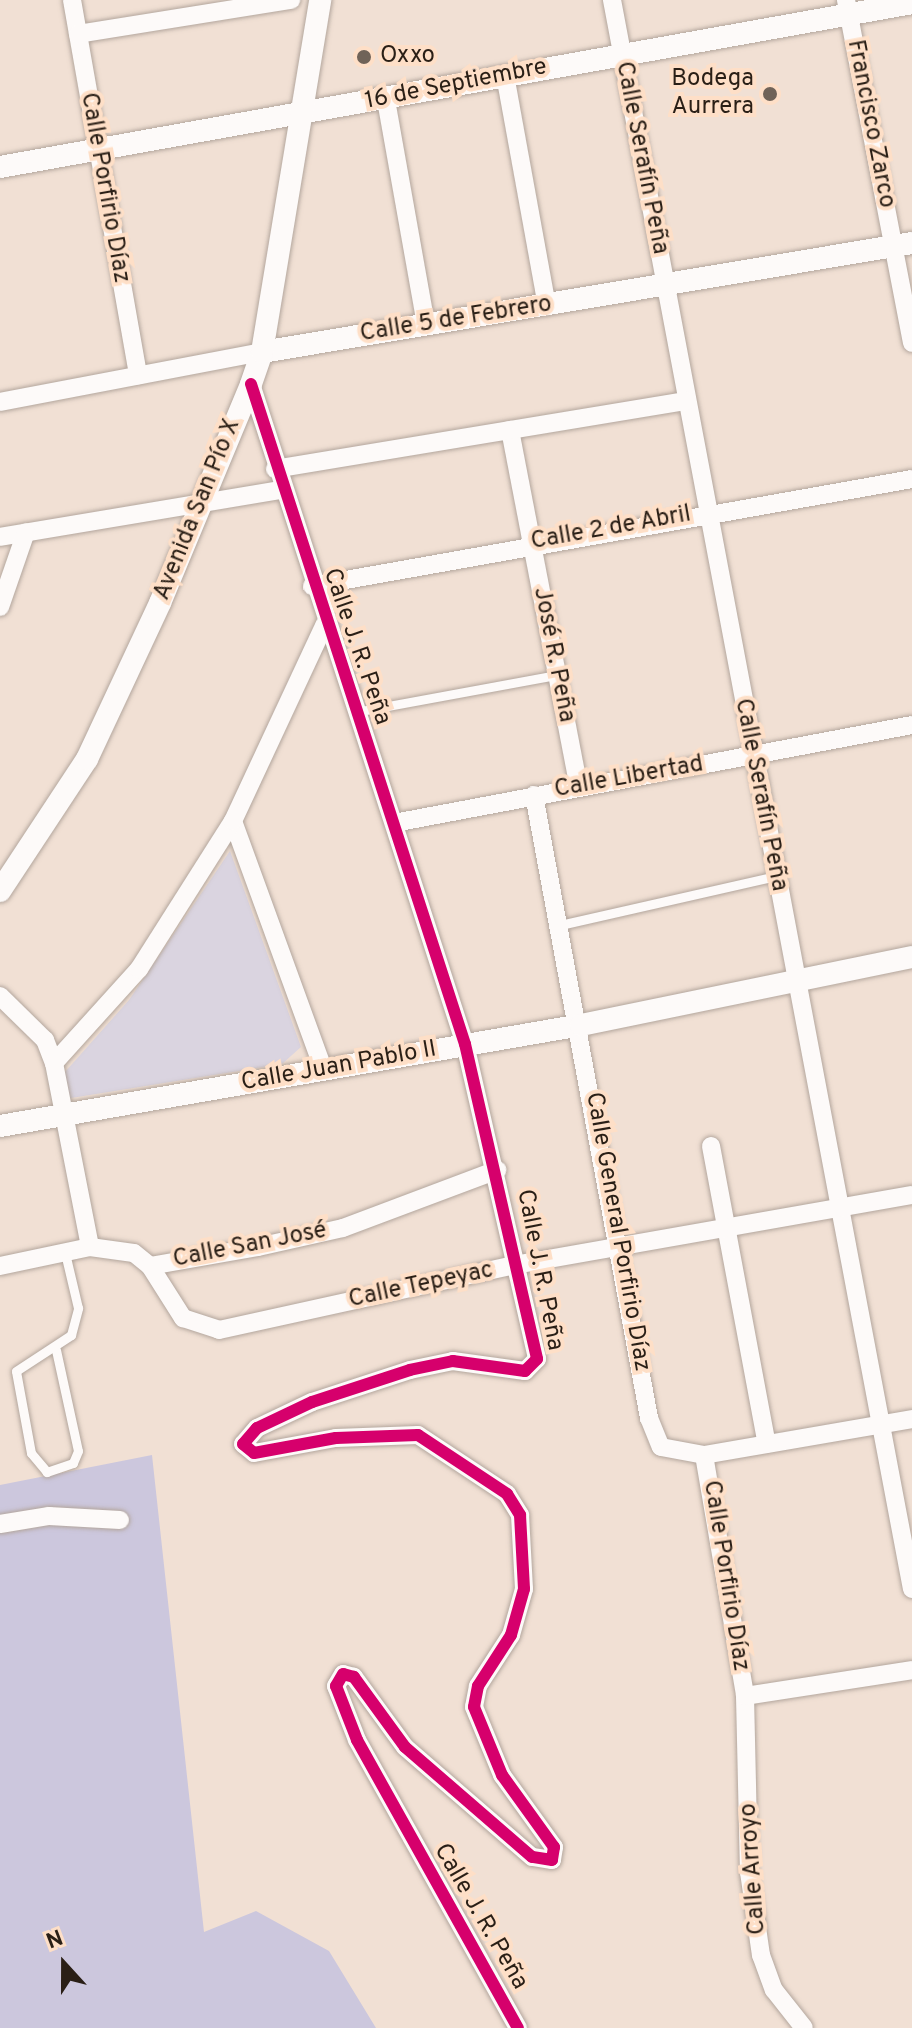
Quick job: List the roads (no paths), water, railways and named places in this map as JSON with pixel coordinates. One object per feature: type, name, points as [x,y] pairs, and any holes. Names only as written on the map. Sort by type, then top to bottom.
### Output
[{"type":"street","name":"Calle Porfirio Díaz","points":[[72,0],[96,151],[138,375]]},
{"type":"street","points":[[78,34],[291,0]]},
{"type":"street","name":"Avenida San Pío X","points":[[0,891],[87,759],[251,384],[262,352],[320,0]]},
{"type":"street","name":"Calle Serafín Peña","points":[[612,0],[912,1589]]},
{"type":"street","name":"16 de Septiembre","points":[[0,167],[386,100],[847,7],[912,3]]},
{"type":"street","name":"Francisco Zarco","points":[[847,7],[903,245],[912,343]]},
{"type":"street","points":[[505,75],[547,306]]},
{"type":"street","points":[[386,100],[426,325]]},
{"type":"street","name":"Calle 5 de Febrero","points":[[0,402],[262,352],[903,245]]},
{"type":"street","name":"Calle J. R. Peña","points":[[251,384],[312,586],[394,823],[465,1044],[497,1170],[535,1367],[516,1371],[453,1361],[420,1367],[312,1402],[257,1428],[243,1444],[254,1453],[336,1438],[418,1435],[507,1494],[520,1515],[524,1589],[511,1635],[478,1686],[474,1707],[502,1775],[554,1847],[552,1860],[532,1857],[405,1747],[354,1677],[343,1674],[336,1686],[357,1740],[518,2028]]},
{"type":"street","points":[[275,469],[686,401]]},
{"type":"street","name":"José R. Peña","points":[[510,430],[579,787]]},
{"type":"street","name":"Calle 2 de Abril","points":[[312,586],[532,543],[912,479]]},
{"type":"street","points":[[0,537],[281,490]]},
{"type":"street","points":[[0,607],[26,532]]},
{"type":"street","points":[[54,1063],[139,969],[233,821],[325,624]]},
{"type":"street","name":"Calle Libertad","points":[[394,823],[912,725]]},
{"type":"street","name":"Calle General Porfirio Díaz","points":[[534,795],[581,1025],[656,1438],[670,1451],[704,1455]]},
{"type":"street","points":[[233,821],[324,1071]]},
{"type":"street","name":"Calle Juan Pablo II","points":[[0,1126],[581,1025],[912,957]]},
{"type":"street","points":[[0,996],[45,1040],[54,1063],[90,1247]]},
{"type":"street","points":[[711,1146],[723,1228],[767,1444]]},
{"type":"street","name":"Calle San José","points":[[0,1266],[90,1247],[134,1253],[150,1266],[343,1228],[497,1170]]},
{"type":"street","name":"Calle Tepeyac","points":[[150,1266],[183,1318],[219,1330],[514,1265],[912,1195]]},
{"type":"street","points":[[704,1455],[912,1419]]},
{"type":"street","name":"Calle Porfirio Díaz","points":[[704,1455],[745,1696]]},
{"type":"street","points":[[0,1524],[49,1516],[120,1520]]},
{"type":"street","points":[[745,1696],[912,1670]]},
{"type":"street","name":"Calle Arroyo","points":[[745,1696],[749,1872],[761,1955],[774,1990],[804,2028]]},
{"type":"lane","points":[[355,712],[557,675]]},
{"type":"lane","points":[[560,925],[776,876]]},
{"type":"lane","points":[[56,1350],[78,1451],[73,1463],[47,1472],[31,1453],[16,1371],[27,1358],[56,1350],[71,1335],[78,1308],[65,1253]]},
{"type":"place","name":"Oxxo","points":[[364,57]]},
{"type":"place","name":"Bodega Aurrera","points":[[770,94]]}]
